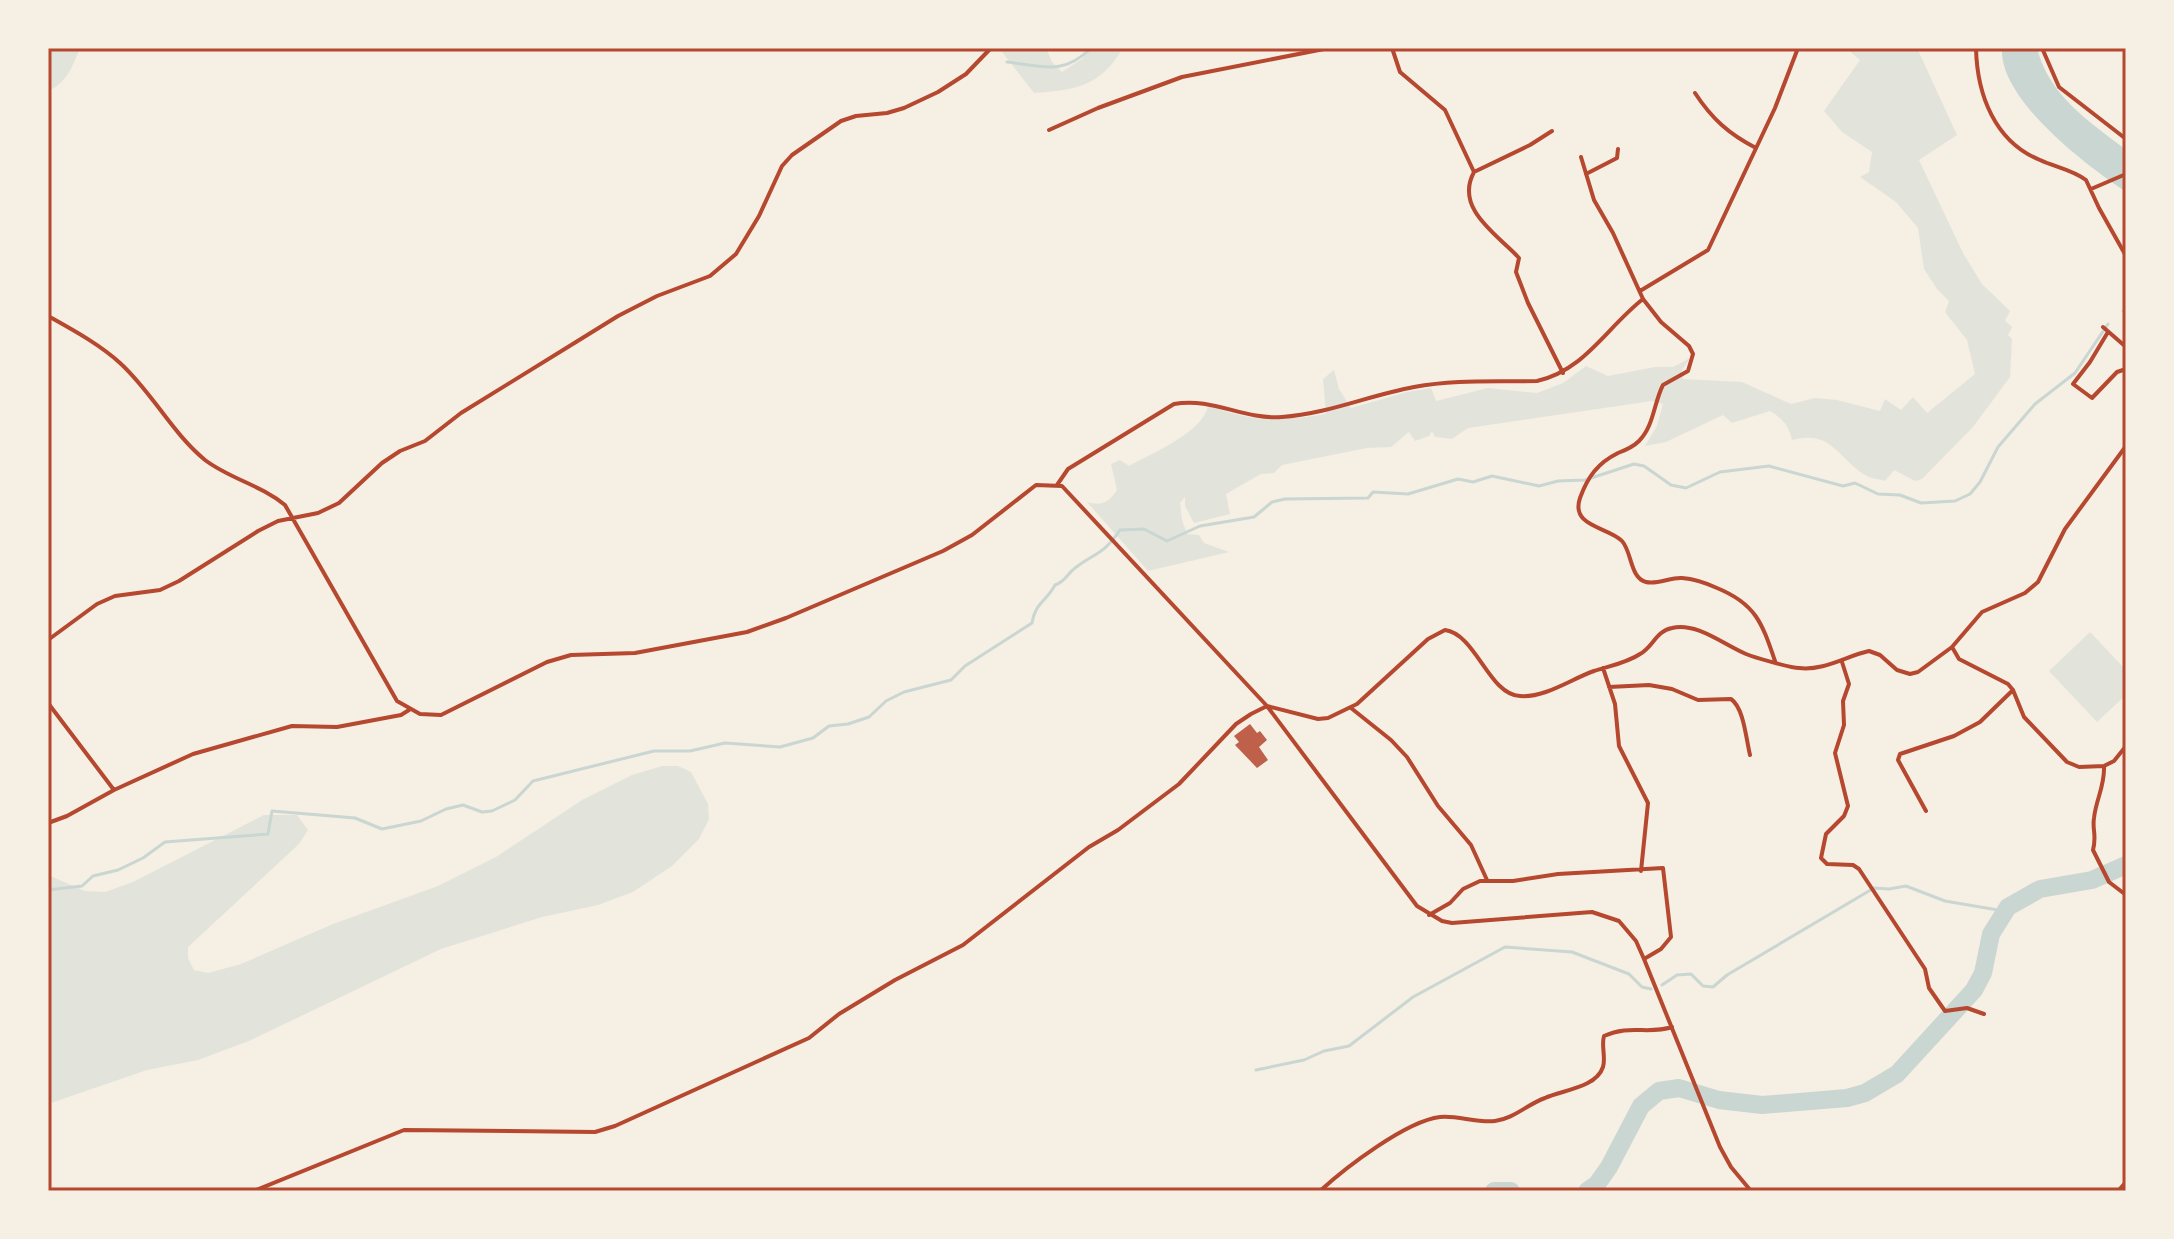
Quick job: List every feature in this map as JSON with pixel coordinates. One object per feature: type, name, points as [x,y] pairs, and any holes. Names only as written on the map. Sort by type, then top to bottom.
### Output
[{"type":"street","points":[[48,640],[97,604],[115,596],[160,590],[258,531],[294,517],[318,513],[339,503],[382,463],[400,451],[425,441],[461,413],[618,316],[657,296],[710,276],[736,254],[759,216],[782,166],[792,155],[841,121],[904,108],[938,92],[966,74],[991,48]]},
{"type":"street","points":[[1049,130],[1182,77],[1329,48]]},
{"type":"street","points":[[1392,48],[1400,72],[1445,110],[1474,172]]},
{"type":"street","points":[[1640,291],[1708,250],[1775,108],[1798,48]]},
{"type":"street","points":[[1976,48],[1982,88],[1992,119],[2021,152],[2083,176],[2126,256]]},
{"type":"street","points":[[2042,48],[2059,87],[2126,139]]},
{"type":"street","points":[[1695,93],[1723,129],[1756,148]]},
{"type":"street","points":[[1552,131],[1474,172],[1468,187],[1481,221],[1519,258],[1516,272],[1563,373]]},
{"type":"street","points":[[1586,174],[1613,162],[1618,149]]},
{"type":"street","points":[[1581,157],[1594,200],[1643,299],[1661,322],[1689,346],[1693,359],[1688,371],[1663,385],[1650,423],[1638,442],[1604,460],[1591,473],[1579,500],[1584,519],[1588,524],[1619,538],[1639,578],[1648,582],[1672,578],[1704,582],[1749,605],[1757,616],[1775,661]]},
{"type":"street","points":[[2091,189],[2126,174]]},
{"type":"street","points":[[1057,485],[1068,469],[1174,404],[1191,401],[1210,403],[1244,414],[1283,417],[1413,387],[1456,381],[1537,381],[1563,373],[1581,361],[1643,299]]},
{"type":"street","points":[[48,316],[120,363],[206,460],[224,472],[269,492],[294,517],[397,701],[409,710],[431,717],[441,715],[525,670],[571,655],[635,653],[747,632],[786,618],[943,551],[972,535],[1030,488],[1042,484],[1057,485],[1071,493],[1267,706],[1404,891],[1429,915],[1452,923],[1592,912],[1619,921],[1636,941],[1703,1107],[1731,1167],[1751,1191]]},
{"type":"street","points":[[2126,347],[2106,330],[2090,362],[2073,384],[2092,398],[2117,372],[2126,369]]},
{"type":"street","points":[[254,1191],[404,1130],[595,1132],[615,1126],[809,1038],[850,1007],[963,945],[1089,847],[1118,830],[1179,784],[1236,724],[1267,706],[1318,719],[1351,708],[1428,639],[1445,630],[1459,635],[1504,689],[1518,696],[1549,690],[1638,656],[1663,631],[1674,627],[1702,632],[1747,654],[1799,669],[1842,662],[1862,652],[1874,651],[1897,670],[1910,674],[1926,669],[1952,647],[1982,612],[2025,593],[2038,582],[2065,529],[2126,446]]},
{"type":"street","points":[[1952,647],[1959,659],[2008,684],[2024,717],[2067,762],[2079,767],[2104,766],[2114,761],[2126,746]]},
{"type":"street","points":[[1842,662],[1849,684],[1843,701],[1844,725],[1835,753],[1848,806],[1844,816],[1826,834],[1821,858],[1827,864],[1853,865],[1859,869],[1925,969],[1929,988],[1945,1011],[1967,1008],[1984,1014]]},
{"type":"street","points":[[1603,668],[1615,704],[1619,746],[1648,803],[1641,871]]},
{"type":"street","points":[[1609,687],[1649,685],[1672,689],[1698,700],[1731,699],[1740,706],[1750,755]]},
{"type":"street","points":[[1926,811],[1898,760],[1900,754],[1954,736],[1980,722],[2013,690]]},
{"type":"street","points":[[48,703],[114,790]]},
{"type":"street","points":[[1351,708],[1407,757],[1438,806],[1471,845],[1487,880]]},
{"type":"street","points":[[48,823],[193,754],[280,728],[306,725],[337,727],[401,715],[409,710]]},
{"type":"street","points":[[2104,766],[2103,789],[2093,822],[2097,835],[2093,850],[2109,882],[2126,895]]},
{"type":"street","points":[[1429,915],[1450,903],[1471,884],[1487,880],[1513,881],[1558,874],[1663,868],[1671,928],[1667,944],[1644,959]]},
{"type":"street","points":[[1320,1191],[1340,1173],[1411,1127],[1440,1117],[1499,1121],[1543,1098],[1579,1087],[1596,1076],[1603,1066],[1604,1036],[1619,1029],[1657,1032],[1672,1027]]},
{"type":"street","points":[[2118,1191],[2126,1182]]},
{"type":"shaded area","points":[[48,48],[80,48],[64,79],[48,91]]},
{"type":"shaded area","points":[[999,48],[1046,48],[1052,62],[1062,72],[1083,58],[1090,48],[1123,48],[1096,79],[1075,88],[1034,93]]},
{"type":"shaded area","points":[[1846,48],[1917,48],[1957,135],[1919,160],[1963,253],[1982,284],[2010,311],[2005,321],[2012,327],[2008,335],[2012,339],[2010,377],[1973,427],[1922,479],[1915,481],[1894,470],[1885,481],[1869,477],[1826,442],[1806,438],[1792,440],[1785,423],[1770,411],[1732,423],[1723,415],[1666,442],[1645,446],[1657,426],[1663,404],[1652,401],[1468,428],[1452,439],[1435,437],[1432,431],[1429,436],[1415,441],[1409,432],[1391,447],[1367,448],[1282,465],[1274,473],[1261,474],[1226,494],[1230,514],[1194,523],[1185,506],[1185,497],[1180,503],[1187,534],[1199,535],[1204,543],[1229,552],[1148,571],[1087,502],[1104,502],[1117,490],[1111,464],[1120,460],[1129,466],[1175,441],[1196,425],[1208,406],[1267,419],[1326,414],[1323,379],[1334,370],[1339,389],[1351,408],[1431,388],[1436,401],[1488,388],[1537,393],[1563,383],[1586,366],[1608,376],[1655,367],[1673,367],[1690,358],[1682,370],[1683,379],[1742,382],[1791,404],[1815,398],[1880,411],[1885,399],[1901,410],[1913,397],[1927,413],[1975,374],[1967,340],[1945,312],[1949,301],[1924,269],[1918,228],[1896,202],[1860,177],[1869,172],[1872,152],[1842,132],[1824,111],[1860,60]]},
{"type":"shaded area","points":[[2002,48],[2037,48],[2043,65],[2061,94],[2085,118],[2126,150],[2126,192],[2069,149],[2030,110],[2005,68]]},
{"type":"shaded area","points":[[2090,632],[2126,670],[2126,695],[2097,722],[2049,671]]},
{"type":"shaded area","points":[[662,766],[678,766],[691,772],[708,804],[709,819],[699,839],[672,866],[633,892],[598,905],[542,917],[441,949],[249,1041],[198,1060],[147,1070],[48,1104],[48,875],[85,891],[105,892],[133,882],[264,815],[297,815],[308,830],[299,844],[188,947],[188,958],[194,970],[208,973],[241,964],[333,924],[438,886],[496,857],[582,800],[632,775]]},
{"type":"building","points":[[1250,724],[1267,740],[1259,747],[1268,760],[1257,768],[1235,745],[1239,742],[1234,736]]},
{"type":"waterway","points":[[1007,62],[1042,67],[1062,66],[1091,48]]},
{"type":"waterway","points":[[48,890],[82,886],[93,876],[118,870],[143,858],[165,842],[268,834],[272,811],[355,818],[382,829],[421,821],[463,805],[482,812],[492,811],[515,800],[533,781],[654,751],[690,751],[725,743],[780,747],[813,738],[829,726],[869,717],[886,701],[904,692],[951,680],[965,666],[1032,623],[1038,607],[1055,585],[1104,549],[1120,530],[1144,529],[1167,541],[1200,526],[1254,517],[1272,502],[1285,499],[1368,498],[1373,492],[1408,494],[1458,479],[1473,482],[1492,476],[1539,486],[1558,481],[1585,480],[1634,464],[1644,466],[1671,485],[1686,488],[1720,472],[1769,466],[1843,486],[1855,483],[1878,494],[1900,495],[1921,503],[1955,501],[1970,494],[1980,482],[1998,447],[2035,404],[2075,373],[2108,324]]},
{"type":"waterway","points":[[1587,1191],[1597,1184],[1609,1167],[1641,1106],[1659,1091],[1679,1088],[1719,1100],[1762,1105],[1847,1098],[1865,1093],[1897,1074],[1974,990],[1983,973],[1991,934],[2008,907],[2040,889],[2092,880],[2126,865]]},
{"type":"waterway","points":[[1662,985],[1677,975],[1691,974],[1703,986],[1713,987],[1727,975],[1874,888],[1906,886],[1945,901],[2004,911]]},
{"type":"waterway","points":[[1256,1070],[1349,1046],[1413,997],[1505,947],[1572,952],[1629,974],[1642,987],[1651,989]]},
{"type":"waterway","points":[[1494,1191],[1511,1191]]}]
